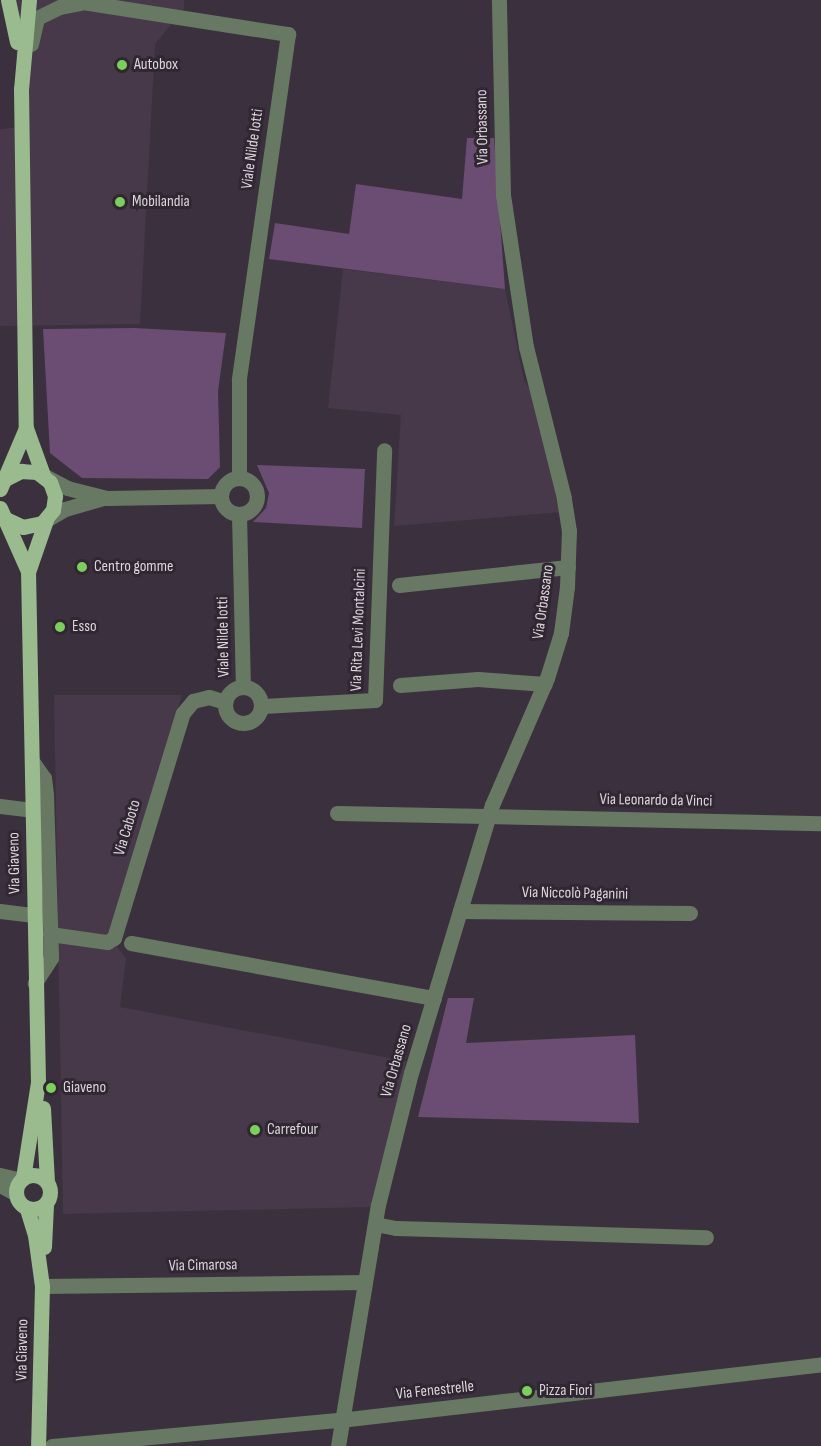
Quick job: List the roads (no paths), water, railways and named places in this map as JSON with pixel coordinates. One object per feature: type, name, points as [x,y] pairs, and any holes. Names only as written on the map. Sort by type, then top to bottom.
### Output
[{"type":"main road","name":"Via Giaveno","points":[[8,0],[15,24],[21,88],[26,428],[43,475],[56,496],[28,572],[34,983],[38,1082],[20,1184]]},
{"type":"main road","name":"Via Giaveno","points":[[21,88],[29,0]]},
{"type":"main road","name":"Via Giaveno","points":[[3,483],[26,428]]},
{"type":"main road","name":"Via Giaveno","points":[[3,483],[21,471],[43,475]]},
{"type":"main road","name":"Via Giaveno","points":[[3,517],[28,527],[46,520]]},
{"type":"main road","name":"Via Giaveno","points":[[3,517],[28,572]]},
{"type":"main road","name":"Via Giaveno","points":[[38,1082],[43,1092],[46,1181]]},
{"type":"main road","points":[[36,1175],[46,1181],[51,1193],[46,1205],[27,1209],[20,1184],[36,1175]]},
{"type":"main road","name":"Via Giaveno","points":[[38,1446],[41,1428],[42,1279],[45,1265],[46,1205]]},
{"type":"main road","name":"Via Giaveno","points":[[27,1209],[42,1279]]},
{"type":"main road","name":"Via Giaveno","points":[[41,1428],[46,1446]]},
{"type":"street","name":"Via Orbassano","points":[[338,1446],[340,1420],[375,1224],[411,1073],[489,815],[544,684],[561,633],[568,567],[564,498],[526,347],[503,195],[499,0]]},
{"type":"street","name":"Via Giaveno","points":[[21,88],[37,18],[75,1]]},
{"type":"street","name":"Viale Nilde Iotti","points":[[75,1],[288,34],[239,380],[239,477]]},
{"type":"street","name":"Via Rita Levi Montalcini","points":[[262,706],[375,700],[384,450]]},
{"type":"street","points":[[43,475],[67,488],[107,498]]},
{"type":"street","points":[[239,477],[252,483],[258,496],[254,507],[240,514],[227,509],[221,496],[225,484],[239,477]]},
{"type":"street","points":[[46,520],[65,509],[107,498],[221,496]]},
{"type":"street","name":"Viale Nilde Iotti","points":[[240,514],[243,687]]},
{"type":"street","points":[[399,585],[568,567]]},
{"type":"street","points":[[400,685],[478,679],[544,684]]},
{"type":"street","name":"Viale Nilde Iotti","points":[[243,687],[255,691],[262,706],[255,720],[244,723],[229,717],[225,702],[232,691],[243,687]]},
{"type":"street","name":"Via Caboto","points":[[50,934],[107,942],[114,938],[183,713],[193,700],[209,698],[225,702]]},
{"type":"street","points":[[32,761],[45,786],[51,958],[34,983]]},
{"type":"street","points":[[0,806],[32,810]]},
{"type":"street","name":"Via Leonardo da Vinci","points":[[337,813],[821,823]]},
{"type":"street","points":[[0,911],[33,915]]},
{"type":"street","name":"Via Niccolò Paganini","points":[[460,911],[690,913]]},
{"type":"street","points":[[131,943],[434,998]]},
{"type":"street","points":[[0,1175],[20,1184]]},
{"type":"street","points":[[0,1185],[20,1184]]},
{"type":"street","points":[[375,1224],[706,1237]]},
{"type":"street","name":"Via Cimarosa","points":[[42,1279],[365,1282]]},
{"type":"street","name":"Via Fenestrelle","points":[[52,1446],[340,1420],[821,1364]]},
{"type":"place","name":"Autobox","points":[[122,65]]},
{"type":"place","name":"Mobilandia","points":[[120,202]]},
{"type":"place","name":"Centro gomme","points":[[82,567]]},
{"type":"place","name":"Esso","points":[[60,627]]},
{"type":"place","name":"Giaveno","points":[[51,1088]]},
{"type":"place","name":"Carrefour","points":[[255,1130]]},
{"type":"place","name":"Pizza Fiorì","points":[[527,1391]]}]
